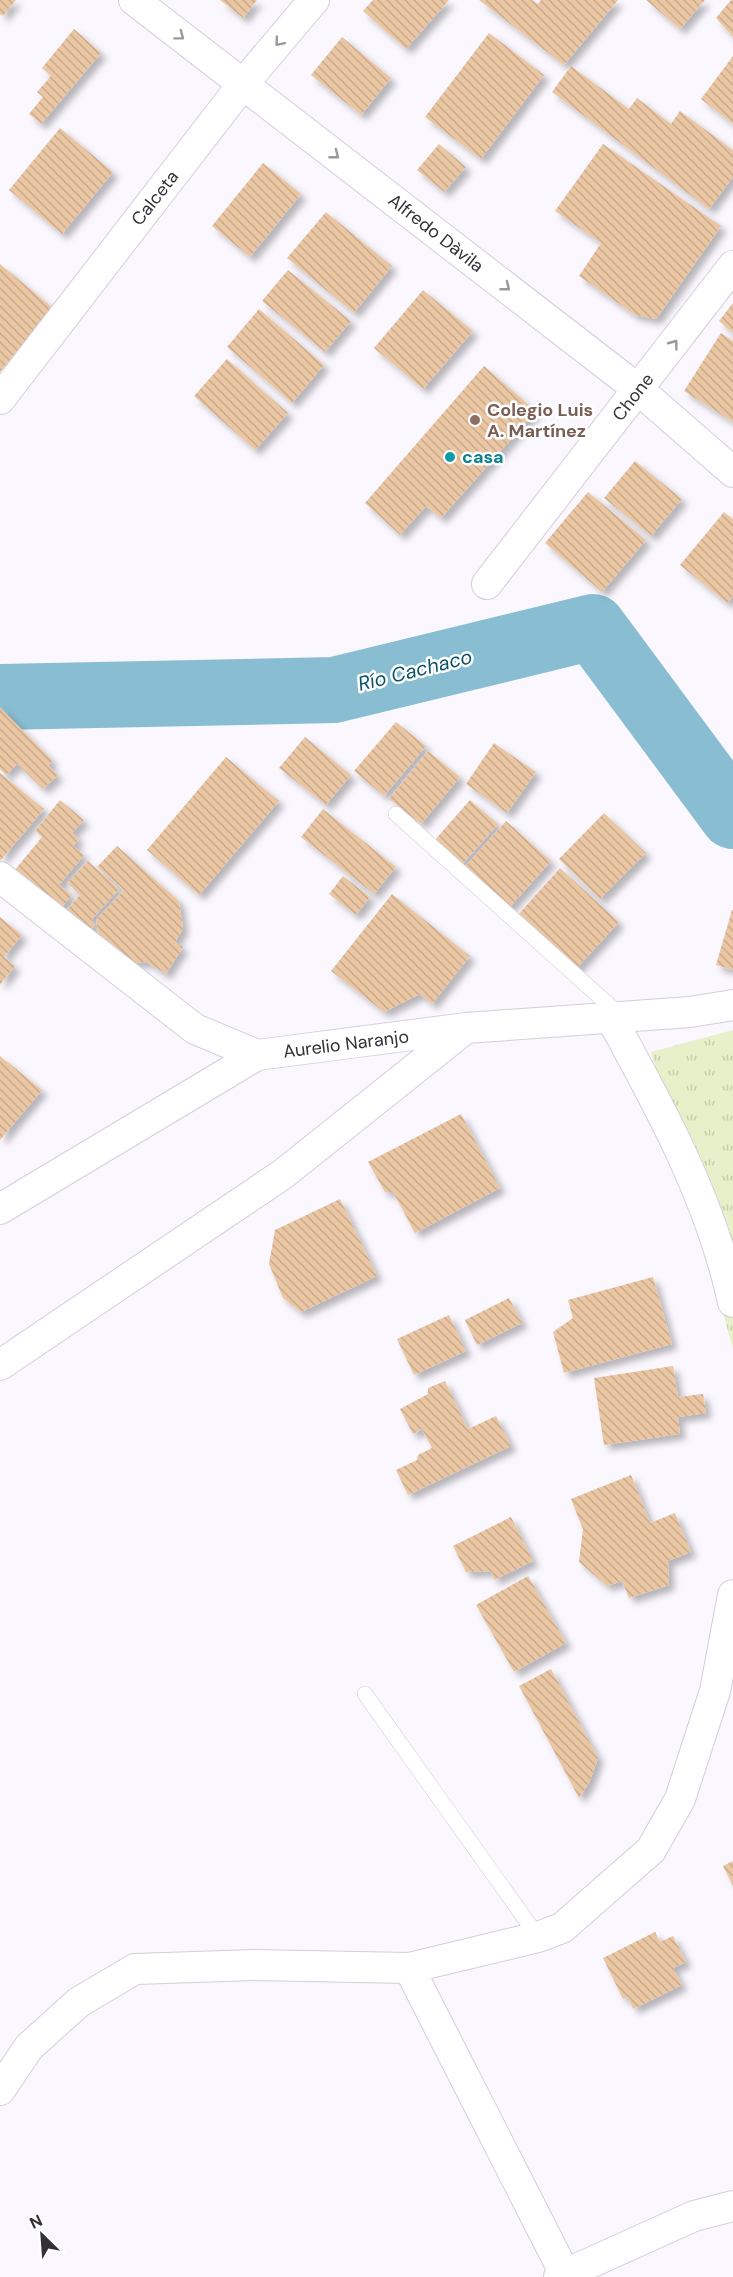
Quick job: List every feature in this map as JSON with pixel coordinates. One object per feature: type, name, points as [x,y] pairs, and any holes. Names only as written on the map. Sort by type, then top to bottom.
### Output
[{"type":"street","name":"Alfredo Dàvila","points":[[134,0],[639,390],[733,472]]},
{"type":"street","name":"Calceta","points":[[0,399],[243,84],[314,0]]},
{"type":"street","name":"Chone","points":[[487,584],[733,266]]},
{"type":"street","points":[[0,876],[195,1029],[257,1055]]},
{"type":"street","name":"Aurelio Naranjo","points":[[0,1209],[257,1055],[466,1028],[690,1012],[733,1005]]},
{"type":"street","points":[[615,1016],[671,1127],[725,1266],[733,1302]]},
{"type":"street","points":[[0,1365],[283,1174],[466,1028]]},
{"type":"street","points":[[0,2090],[29,2047],[70,2010],[135,1970],[266,1965],[409,1968],[538,1937],[561,1928],[651,1850],[680,1799],[715,1691],[733,1595]]},
{"type":"street","points":[[409,1968],[562,2276],[694,2216],[733,2206]]},
{"type":"lane","points":[[396,814],[615,1016]]},
{"type":"lane","points":[[365,1694],[538,1937]]},
{"type":"green space","points":[[733,1030],[733,1349],[651,1052]]},
{"type":"building","points":[[0,0],[16,0],[3,16],[0,14]]},
{"type":"building","points":[[220,0],[257,0],[243,18]]},
{"type":"building","points":[[373,0],[449,0],[406,49],[363,11]]},
{"type":"building","points":[[479,0],[532,0],[538,4],[541,0],[618,0],[564,65]]},
{"type":"building","points":[[646,0],[705,0],[680,29]]},
{"type":"building","points":[[733,0],[733,37],[716,18]]},
{"type":"building","points":[[74,29],[101,53],[41,124],[29,114],[43,97],[37,92],[51,76],[42,68]]},
{"type":"building","points":[[489,33],[544,75],[481,159],[425,117]]},
{"type":"building","points":[[342,37],[391,78],[361,115],[311,75]]},
{"type":"building","points":[[733,56],[733,124],[701,99]]},
{"type":"building","points":[[571,66],[629,109],[637,98],[671,124],[680,111],[733,150],[733,177],[709,209],[552,92]]},
{"type":"building","points":[[60,128],[113,172],[62,234],[9,190]]},
{"type":"building","points":[[439,144],[466,167],[444,192],[417,170]]},
{"type":"building","points":[[603,144],[721,226],[656,319],[635,315],[579,276],[601,243],[555,211]]},
{"type":"building","points":[[263,163],[301,194],[250,257],[212,226]]},
{"type":"building","points":[[326,212],[392,266],[354,313],[287,258]]},
{"type":"building","points":[[0,264],[53,308],[0,372]]},
{"type":"building","points":[[288,270],[351,321],[325,352],[262,301]]},
{"type":"building","points":[[423,290],[473,331],[423,389],[374,348]]},
{"type":"building","points":[[733,303],[733,333],[719,321]]},
{"type":"building","points":[[259,309],[324,365],[292,403],[227,347]]},
{"type":"building","points":[[721,333],[733,341],[733,422],[684,391]]},
{"type":"building","points":[[227,359],[288,413],[255,450],[194,396]]},
{"type":"building","name":"casa","points":[[484,366],[536,411],[441,518],[426,506],[400,535],[365,503]]},
{"type":"building","points":[[635,461],[682,499],[651,536],[604,498]]},
{"type":"building","points":[[588,492],[646,540],[602,592],[545,543]]},
{"type":"building","points":[[724,512],[733,519],[733,596],[727,603],[680,565]]},
{"type":"building","points":[[0,707],[53,761],[48,765],[58,775],[43,789],[17,764],[6,775],[0,769]]},
{"type":"building","points":[[396,722],[426,746],[384,796],[354,771]]},
{"type":"building","points":[[305,737],[351,775],[326,805],[279,768]]},
{"type":"building","points":[[494,743],[536,772],[507,813],[466,784]]},
{"type":"building","points":[[428,751],[460,777],[421,824],[389,799]]},
{"type":"building","points":[[226,757],[279,801],[199,895],[147,850]]},
{"type":"building","points":[[0,773],[44,809],[0,861]]},
{"type":"building","points":[[60,800],[84,820],[72,833],[79,839],[73,846],[84,855],[59,885],[72,895],[55,915],[9,877],[42,837],[35,831]]},
{"type":"building","points":[[470,800],[498,824],[461,866],[434,841]]},
{"type":"building","points":[[323,809],[396,867],[374,894],[301,837]]},
{"type":"building","points":[[604,813],[646,853],[600,899],[559,859]]},
{"type":"building","points":[[506,821],[551,861],[508,909],[463,869]]},
{"type":"building","points":[[117,846],[179,901],[183,929],[175,942],[183,947],[166,974],[147,962],[135,963],[101,949],[96,920],[124,890],[97,867]]},
{"type":"building","points":[[88,861],[119,889],[92,919],[95,926],[84,937],[61,916],[80,895],[67,883]]},
{"type":"building","points":[[560,868],[619,922],[575,970],[516,917]]},
{"type":"building","points":[[343,876],[370,897],[356,915],[329,894]]},
{"type":"building","points":[[392,894],[470,956],[432,1004],[420,994],[384,1012],[331,971]]},
{"type":"building","points":[[733,910],[733,970],[716,965]]},
{"type":"building","points":[[0,917],[22,935],[4,957],[15,966],[0,985]]},
{"type":"building","points":[[0,1056],[42,1090],[0,1140]]},
{"type":"building","points":[[461,1114],[500,1188],[415,1233],[393,1192],[385,1192],[368,1162]]},
{"type":"building","points":[[340,1199],[377,1276],[301,1312],[283,1298],[269,1264],[275,1230]]},
{"type":"building","points":[[653,1277],[672,1344],[564,1373],[553,1332],[573,1318],[568,1300]]},
{"type":"building","points":[[509,1298],[522,1323],[477,1345],[465,1320]]},
{"type":"building","points":[[449,1315],[466,1351],[414,1375],[397,1339]]},
{"type":"building","points":[[673,1366],[678,1397],[703,1394],[706,1413],[678,1417],[680,1434],[604,1445],[594,1378]]},
{"type":"building","points":[[445,1381],[468,1429],[496,1416],[511,1446],[408,1495],[396,1470],[417,1460],[418,1455],[432,1448],[422,1429],[413,1434],[400,1409],[428,1394],[428,1388]]},
{"type":"building","points":[[631,1475],[650,1523],[675,1513],[691,1552],[668,1561],[669,1585],[629,1598],[622,1581],[607,1586],[579,1562],[583,1529],[571,1499]]},
{"type":"building","points":[[511,1517],[533,1561],[494,1580],[491,1571],[466,1572],[453,1546]]},
{"type":"building","points":[[528,1576],[566,1643],[514,1672],[476,1605]]},
{"type":"building","points":[[551,1669],[598,1758],[589,1783],[579,1798],[519,1686]]},
{"type":"building","points":[[733,1861],[733,1886],[723,1866]]},
{"type":"building","points":[[655,1932],[660,1942],[673,1936],[686,1962],[673,1968],[682,1985],[633,2009],[628,1997],[623,1999],[603,1958]]},
{"type":"waterway","name":"Río Cachaco","points":[[0,697],[334,690],[593,627],[733,816]]},
{"type":"place","name":"Colegio Luis A. Martínez","points":[[475,420]]},
{"type":"place","name":"casa","points":[[450,457]]}]
